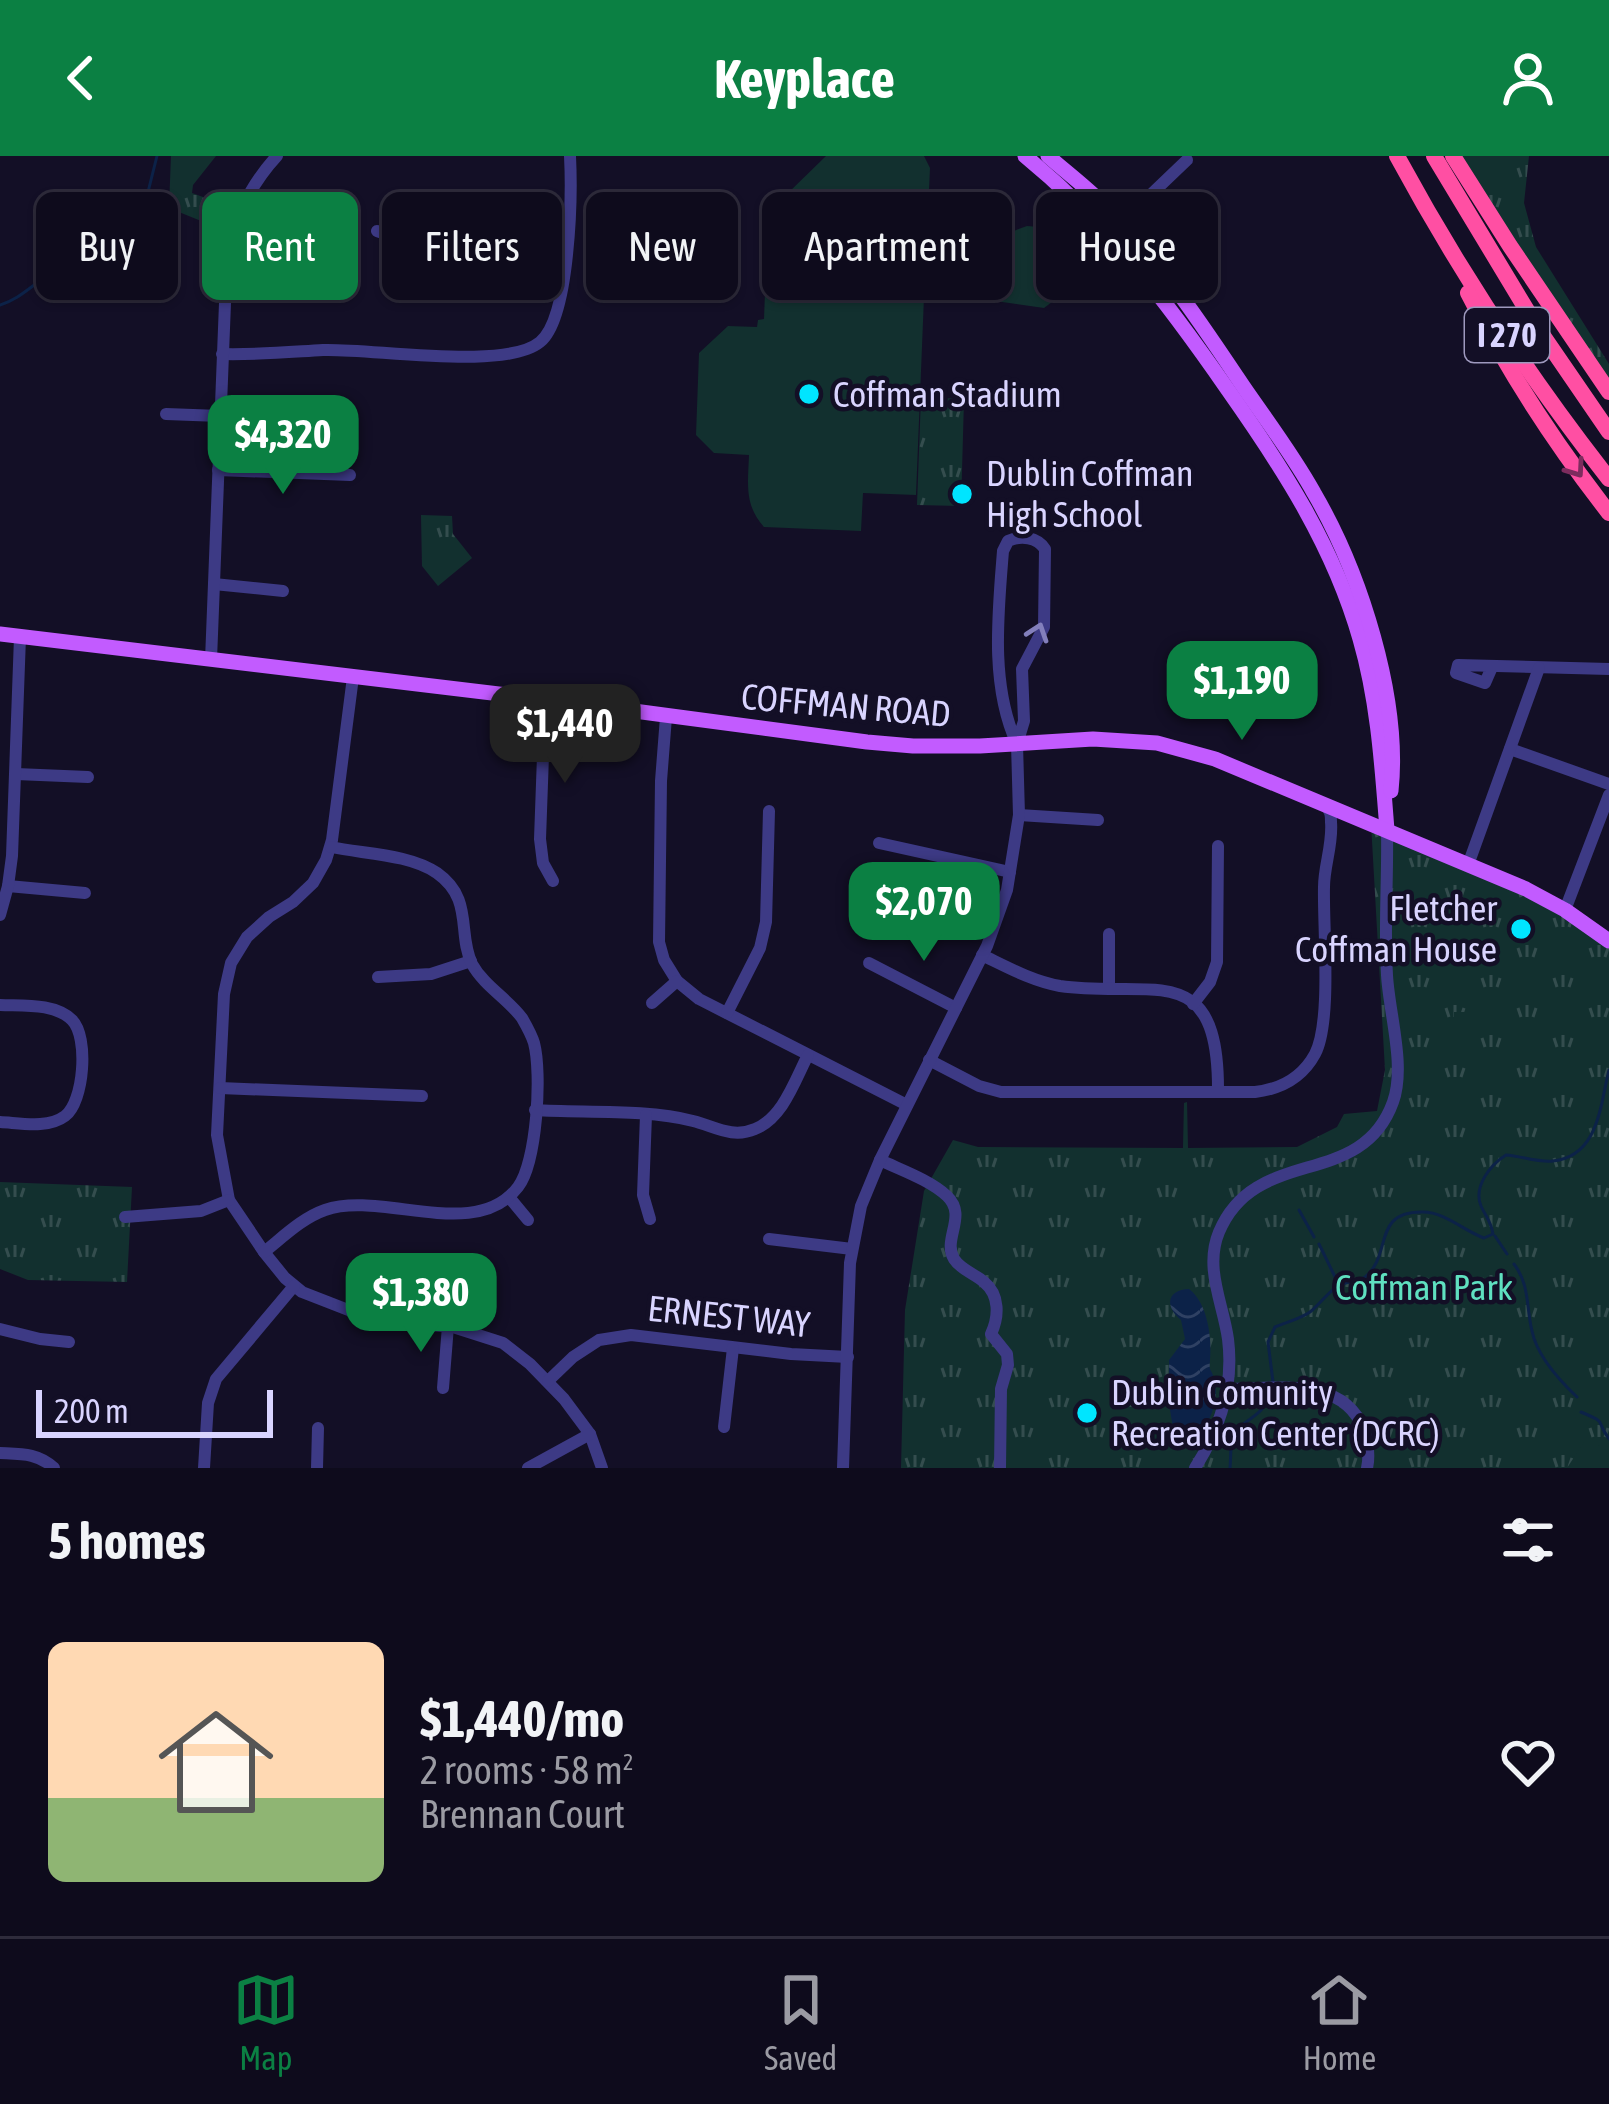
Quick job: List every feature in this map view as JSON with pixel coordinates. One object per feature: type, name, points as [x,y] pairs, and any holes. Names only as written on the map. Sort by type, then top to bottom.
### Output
[{"type":"highway","name":"I 270","points":[[1397,156],[1530,370],[1609,479]]},
{"type":"highway","name":"I 270","points":[[1434,156],[1538,327],[1609,432]]},
{"type":"highway","points":[[1454,156],[1609,392]]},
{"type":"highway","points":[[1413,186],[1486,330],[1574,468],[1609,513]]},
{"type":"main road","points":[[1024,156],[1067,192]]},
{"type":"main road","points":[[1048,156],[1089,192]]},
{"type":"main road","points":[[1185,300],[1314,492],[1351,568],[1372,631],[1388,707],[1393,776],[1387,830]]},
{"type":"main road","name":"COFFMAN ROAD","points":[[0,634],[913,746],[1093,739],[1172,746],[1215,759],[1526,889],[1609,941]]},
{"type":"street","points":[[211,660],[225,272],[240,209],[277,156]]},
{"type":"street","points":[[222,354],[325,350],[488,357],[527,350],[542,341],[555,323],[564,286],[570,156]]},
{"type":"street","points":[[1153,192],[1186,160]]},
{"type":"street","points":[[377,231],[403,240],[566,247]]},
{"type":"street","points":[[166,414],[220,416]]},
{"type":"street","points":[[218,470],[350,475]]},
{"type":"street","points":[[843,1468],[852,1249],[861,1206],[982,955],[1010,872],[1019,815],[1022,669],[1045,621],[1046,553],[1031,539],[1011,539],[1004,548],[998,646],[1007,723],[1017,744]]},
{"type":"street","points":[[214,584],[283,591]]},
{"type":"street","points":[[0,915],[8,886],[20,637]]},
{"type":"street","points":[[1000,665],[1022,669]]},
{"type":"street","points":[[1492,667],[1609,669]]},
{"type":"street","points":[[1468,865],[1539,668]]},
{"type":"street","points":[[353,677],[331,847],[306,891],[247,938],[231,963],[224,994],[217,1135],[229,1200],[264,1252],[302,1292],[374,1320],[448,1326],[502,1343],[548,1381],[590,1434],[602,1468]]},
{"type":"street","points":[[545,700],[540,839],[543,863],[553,881]]},
{"type":"street","points":[[666,717],[657,922],[664,960],[677,981],[699,999],[907,1105]]},
{"type":"street","points":[[1510,749],[1609,784]]},
{"type":"street","points":[[16,774],[88,777]]},
{"type":"street","points":[[1564,910],[1609,795]]},
{"type":"street","points":[[929,1060],[1001,1092],[1255,1092],[1281,1087],[1306,1069],[1320,1042],[1324,883],[1331,824],[1326,805]]},
{"type":"street","points":[[728,1013],[760,948],[766,922],[770,811]]},
{"type":"street","points":[[1019,815],[1098,820]]},
{"type":"street","points":[[1329,845],[1342,826],[1364,820]]},
{"type":"street","points":[[1195,1468],[1235,1389],[1213,1266],[1223,1225],[1236,1204],[1265,1180],[1338,1159],[1361,1146],[1379,1127],[1395,1097],[1397,1060],[1386,955],[1387,830]]},
{"type":"street","points":[[879,843],[1010,872]]},
{"type":"street","points":[[1193,1004],[1210,982],[1217,962],[1218,846]]},
{"type":"street","points":[[264,1252],[326,1209],[360,1205],[469,1213],[491,1208],[520,1184],[531,1158],[537,1070],[534,1042],[521,1017],[471,962],[465,916],[456,895],[441,876],[413,860],[331,847]]},
{"type":"street","points":[[8,886],[85,893]]},
{"type":"street","points":[[1109,934],[1109,987]]},
{"type":"street","points":[[982,955],[1043,982],[1164,989],[1193,1004],[1216,1041],[1218,1092]]},
{"type":"street","points":[[378,977],[431,974],[471,962]]},
{"type":"street","points":[[869,963],[956,1008]]},
{"type":"street","points":[[652,1003],[677,981]]},
{"type":"street","points":[[0,1005],[59,1011],[80,1030],[82,1043],[79,1092],[67,1115],[53,1122],[0,1121]]},
{"type":"street","points":[[535,1110],[646,1115],[693,1121],[732,1133],[754,1130],[782,1105],[808,1055]]},
{"type":"street","points":[[220,1088],[422,1096]]},
{"type":"street","points":[[646,1115],[643,1195],[650,1219]]},
{"type":"street","points":[[880,1160],[946,1194],[957,1216],[954,1260],[982,1280],[997,1304],[991,1334],[1007,1354],[1008,1365],[1001,1389],[1000,1468]]},
{"type":"street","points":[[509,1197],[529,1220]]},
{"type":"street","points":[[125,1217],[201,1211],[229,1200]]},
{"type":"street","points":[[769,1239],[852,1249]]},
{"type":"street","points":[[204,1468],[208,1402],[216,1379],[294,1286]]},
{"type":"street","points":[[442,1388],[448,1326]]},
{"type":"street","points":[[0,1329],[69,1342]]},
{"type":"street","name":"ERNEST WAY","points":[[548,1381],[572,1357],[599,1340],[631,1335],[848,1357]]},
{"type":"street","points":[[724,1427],[733,1348]]},
{"type":"street","points":[[1235,1389],[1326,1391],[1354,1410],[1367,1439],[1367,1468]]},
{"type":"street","points":[[316,1468],[318,1428]]},
{"type":"street","points":[[528,1468],[590,1434]]},
{"type":"street","points":[[0,1453],[44,1458],[54,1468]]},
{"type":"green space","points":[[171,156],[216,156],[193,185],[192,193],[202,197],[202,221],[178,212],[178,192],[170,192]]},
{"type":"green space","points":[[826,156],[924,156],[930,168],[929,192],[789,192]]},
{"type":"green space","points":[[1460,156],[1529,156],[1524,203],[1536,247],[1609,364],[1609,382]]},
{"type":"green space","points":[[1036,227],[1036,300],[1052,300],[1044,308],[988,300],[1012,300],[1012,233]]},
{"type":"green space","name":"Coffman Stadium","points":[[765,300],[924,300],[916,495],[863,493],[861,531],[764,527],[750,502],[749,455],[714,453],[696,435],[699,353],[728,326],[757,327],[758,320],[764,319]]},
{"type":"green space","points":[[921,397],[964,399],[961,506],[917,505]]},
{"type":"green space","points":[[421,515],[452,516],[453,534],[472,558],[438,586],[422,566]]},
{"type":"green space","name":"Coffman Park","points":[[1371,823],[1526,889],[1609,941],[1609,1468],[901,1468],[905,1310],[924,1191],[953,1140],[978,1147],[1183,1148],[1187,1102],[1188,1148],[1297,1147],[1337,1127],[1344,1114],[1377,1111],[1385,1070]]},
{"type":"green space","points":[[1454,1012],[1488,1012],[1488,1034],[1454,1034]]},
{"type":"green space","points":[[0,1182],[132,1187],[127,1282],[28,1280],[0,1269]]},
{"type":"green space","points":[[1584,1442],[1595,1442],[1609,1453],[1609,1468],[1567,1468]]},
{"type":"water","points":[[1189,1289],[1201,1303],[1207,1322],[1216,1389],[1210,1417],[1186,1446],[1178,1444],[1169,1397],[1179,1386],[1169,1376],[1169,1360],[1185,1339],[1170,1300],[1176,1292]]},
{"type":"waterway","points":[[0,305],[56,271],[77,268],[149,235],[145,204],[157,156]]},
{"type":"waterway","points":[[1273,1382],[1268,1342],[1275,1327],[1310,1312],[1338,1286],[1365,1277],[1396,1219],[1431,1213],[1484,1238],[1493,1234],[1479,1199],[1489,1171],[1506,1155],[1553,1161],[1580,1150],[1595,1127],[1609,1070]]},
{"type":"waterway","points":[[1299,1210],[1314,1237]]},
{"type":"waterway","points":[[1495,1236],[1507,1254]]},
{"type":"waterway","points":[[1319,1244],[1339,1285]]},
{"type":"waterway","points":[[1514,1264],[1525,1288],[1539,1349],[1577,1397]]},
{"type":"waterway","points":[[1230,1468],[1233,1437],[1263,1408],[1271,1391]]},
{"type":"waterway","points":[[1581,1412],[1598,1420],[1609,1439]]},
{"type":"place","name":"Coffman Stadium","points":[[809,394]]},
{"type":"place","name":"Dublin Coffman High School","points":[[962,494]]},
{"type":"place","name":"Fletcher Coffman House","points":[[1521,929]]},
{"type":"place","name":"Dublin Comunity Recreation Center (DCRC)","points":[[1087,1413]]}]
